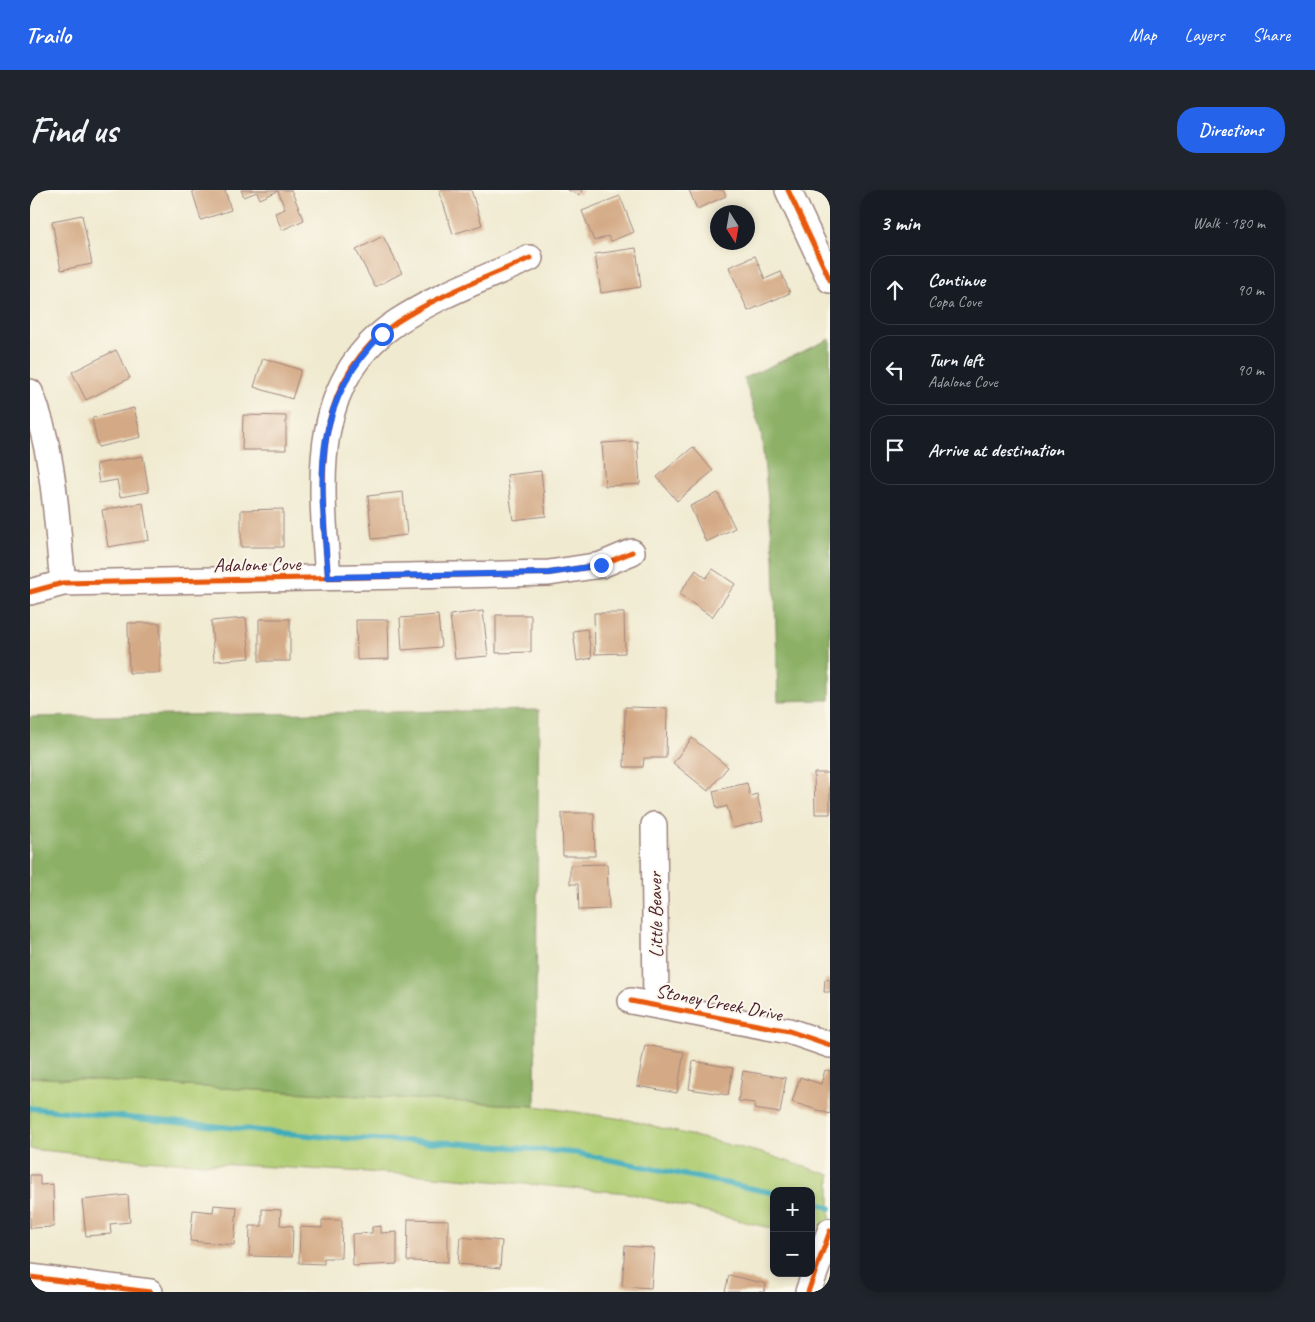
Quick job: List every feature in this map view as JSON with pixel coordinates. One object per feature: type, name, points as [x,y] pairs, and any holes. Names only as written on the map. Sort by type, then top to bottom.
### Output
[{"type":"street","points":[[788,190],[830,280]]},
{"type":"street","points":[[328,577],[321,491],[322,460],[330,418],[347,377],[369,347],[396,323],[424,306],[530,258]]},
{"type":"street","points":[[30,392],[43,429],[50,464],[62,583]]},
{"type":"street","name":"Adalone Cove","points":[[30,592],[62,583],[549,573],[601,565],[632,552]]},
{"type":"street","name":"Little Beaver","points":[[654,824],[656,1005]]},
{"type":"street","name":"Stoney Creek Drive","points":[[631,1001],[789,1031],[830,1045]]},
{"type":"street","points":[[808,1292],[827,1240]]},
{"type":"street","points":[[30,1277],[150,1292]]},
{"type":"green space","points":[[830,339],[830,700],[778,701],[774,558],[761,432],[744,378]]},
{"type":"green space","points":[[539,710],[535,1106],[30,1077],[30,717]]},
{"type":"green space","points":[[30,1077],[535,1106],[629,1120],[762,1153],[830,1175],[830,1251],[815,1245],[815,1187],[770,1187],[770,1228],[628,1193],[423,1175],[142,1160],[30,1149]]},
{"type":"building","points":[[192,190],[225,190],[231,210],[201,220]]},
{"type":"building","points":[[241,190],[291,190],[304,220],[282,230],[275,213],[285,209],[278,191],[260,199],[257,192],[244,197]]},
{"type":"building","points":[[439,190],[471,190],[482,225],[453,234]]},
{"type":"building","points":[[568,190],[582,190],[580,195]]},
{"type":"building","points":[[689,190],[723,190],[726,196],[697,209]]},
{"type":"building","points":[[620,196],[634,232],[611,241],[608,236],[594,241],[582,211]]},
{"type":"building","points":[[82,215],[92,264],[61,270],[52,221]]},
{"type":"building","points":[[383,236],[402,273],[375,287],[356,250]]},
{"type":"building","points":[[636,248],[641,287],[601,293],[595,254]]},
{"type":"building","points":[[755,256],[765,279],[781,272],[790,293],[748,311],[729,267]]},
{"type":"building","points":[[116,350],[130,378],[86,400],[72,372]]},
{"type":"building","points":[[263,358],[301,370],[292,399],[254,387]]},
{"type":"building","points":[[134,408],[141,437],[98,447],[92,418]]},
{"type":"building","points":[[243,415],[286,416],[286,450],[242,450]]},
{"type":"building","points":[[637,441],[640,484],[605,486],[602,443]]},
{"type":"building","points":[[693,447],[713,471],[677,501],[657,477]]},
{"type":"building","points":[[143,456],[149,492],[120,497],[117,480],[99,483],[96,464]]},
{"type":"building","points":[[541,471],[546,516],[513,520],[507,475]]},
{"type":"building","points":[[403,492],[407,535],[372,539],[368,496]]},
{"type":"building","points":[[718,493],[735,528],[706,542],[690,506]]},
{"type":"building","points":[[143,503],[149,540],[108,547],[102,510]]},
{"type":"building","points":[[283,509],[283,547],[241,547],[241,510]]},
{"type":"building","points":[[713,569],[735,584],[712,617],[679,594],[696,570],[706,578]]},
{"type":"building","points":[[483,611],[488,656],[455,659],[450,615]]},
{"type":"building","points":[[594,613],[624,613],[625,653],[595,654]]},
{"type":"building","points":[[438,615],[441,647],[402,650],[400,618]]},
{"type":"building","points":[[496,615],[531,615],[531,652],[496,653]]},
{"type":"building","points":[[246,618],[250,658],[214,661],[211,621]]},
{"type":"building","points":[[259,619],[290,619],[290,661],[259,661]]},
{"type":"building","points":[[356,620],[388,620],[389,659],[357,660]]},
{"type":"building","points":[[128,623],[160,623],[160,673],[129,673]]},
{"type":"building","points":[[587,629],[592,658],[577,661],[573,631]]},
{"type":"building","points":[[625,707],[667,708],[666,758],[644,758],[643,767],[624,767]]},
{"type":"building","points":[[692,738],[728,767],[708,791],[673,763]]},
{"type":"building","points":[[814,773],[830,773],[830,814],[815,814]]},
{"type":"building","points":[[747,783],[750,796],[757,794],[763,821],[733,828],[727,806],[717,809],[713,791]]},
{"type":"building","points":[[562,813],[594,813],[595,856],[563,856]]},
{"type":"building","points":[[607,864],[609,909],[579,910],[578,884],[570,884],[570,865]]},
{"type":"building","points":[[825,979],[830,980],[830,992],[824,992]]},
{"type":"building","points":[[645,1045],[684,1052],[677,1093],[637,1086]]},
{"type":"building","points":[[693,1061],[733,1068],[728,1095],[689,1089]]},
{"type":"building","points":[[825,1070],[830,1071],[830,1114],[792,1102],[800,1077],[821,1084]]},
{"type":"building","points":[[743,1071],[786,1078],[780,1113],[754,1109],[755,1103],[738,1101]]},
{"type":"building","points":[[30,1175],[40,1175],[40,1185],[53,1184],[54,1227],[30,1228]]},
{"type":"building","points":[[128,1195],[130,1222],[110,1224],[111,1234],[86,1236],[82,1200]]},
{"type":"building","points":[[214,1205],[237,1207],[234,1245],[190,1241],[193,1210],[213,1212]]},
{"type":"building","points":[[262,1209],[281,1210],[280,1225],[293,1226],[292,1257],[249,1256],[250,1226],[262,1226]]},
{"type":"building","points":[[408,1219],[448,1220],[448,1262],[407,1261]]},
{"type":"building","points":[[322,1220],[342,1220],[341,1258],[324,1258],[324,1264],[299,1263],[300,1227],[322,1228]]},
{"type":"building","points":[[381,1226],[381,1233],[397,1232],[397,1264],[353,1266],[352,1234],[372,1233],[372,1227]]},
{"type":"building","points":[[460,1237],[502,1241],[500,1268],[458,1264]]},
{"type":"building","points":[[625,1246],[654,1248],[651,1288],[622,1286]]},
{"type":"building","points":[[729,1275],[766,1284],[764,1292],[725,1292]]},
{"type":"waterway","points":[[30,1108],[335,1138],[458,1143],[576,1153],[770,1192]]},
{"type":"waterway","points":[[815,1202],[830,1208]]},
{"type":"cycle path","points":[[788,190],[830,280]]},
{"type":"cycle path","points":[[328,577],[323,507],[323,471],[326,437],[334,404],[348,374],[368,346],[397,322],[445,295],[530,258]]},
{"type":"cycle path","points":[[30,592],[63,583],[549,573],[601,565],[632,552]]},
{"type":"cycle path","points":[[631,1001],[789,1031],[830,1045]]},
{"type":"cycle path","points":[[808,1292],[830,1231]]},
{"type":"cycle path","points":[[30,1277],[150,1292]]},
{"type":"route","points":[[382,334],[357,361],[338,393],[325,438],[321,491],[328,577],[549,573],[601,565]]}]
